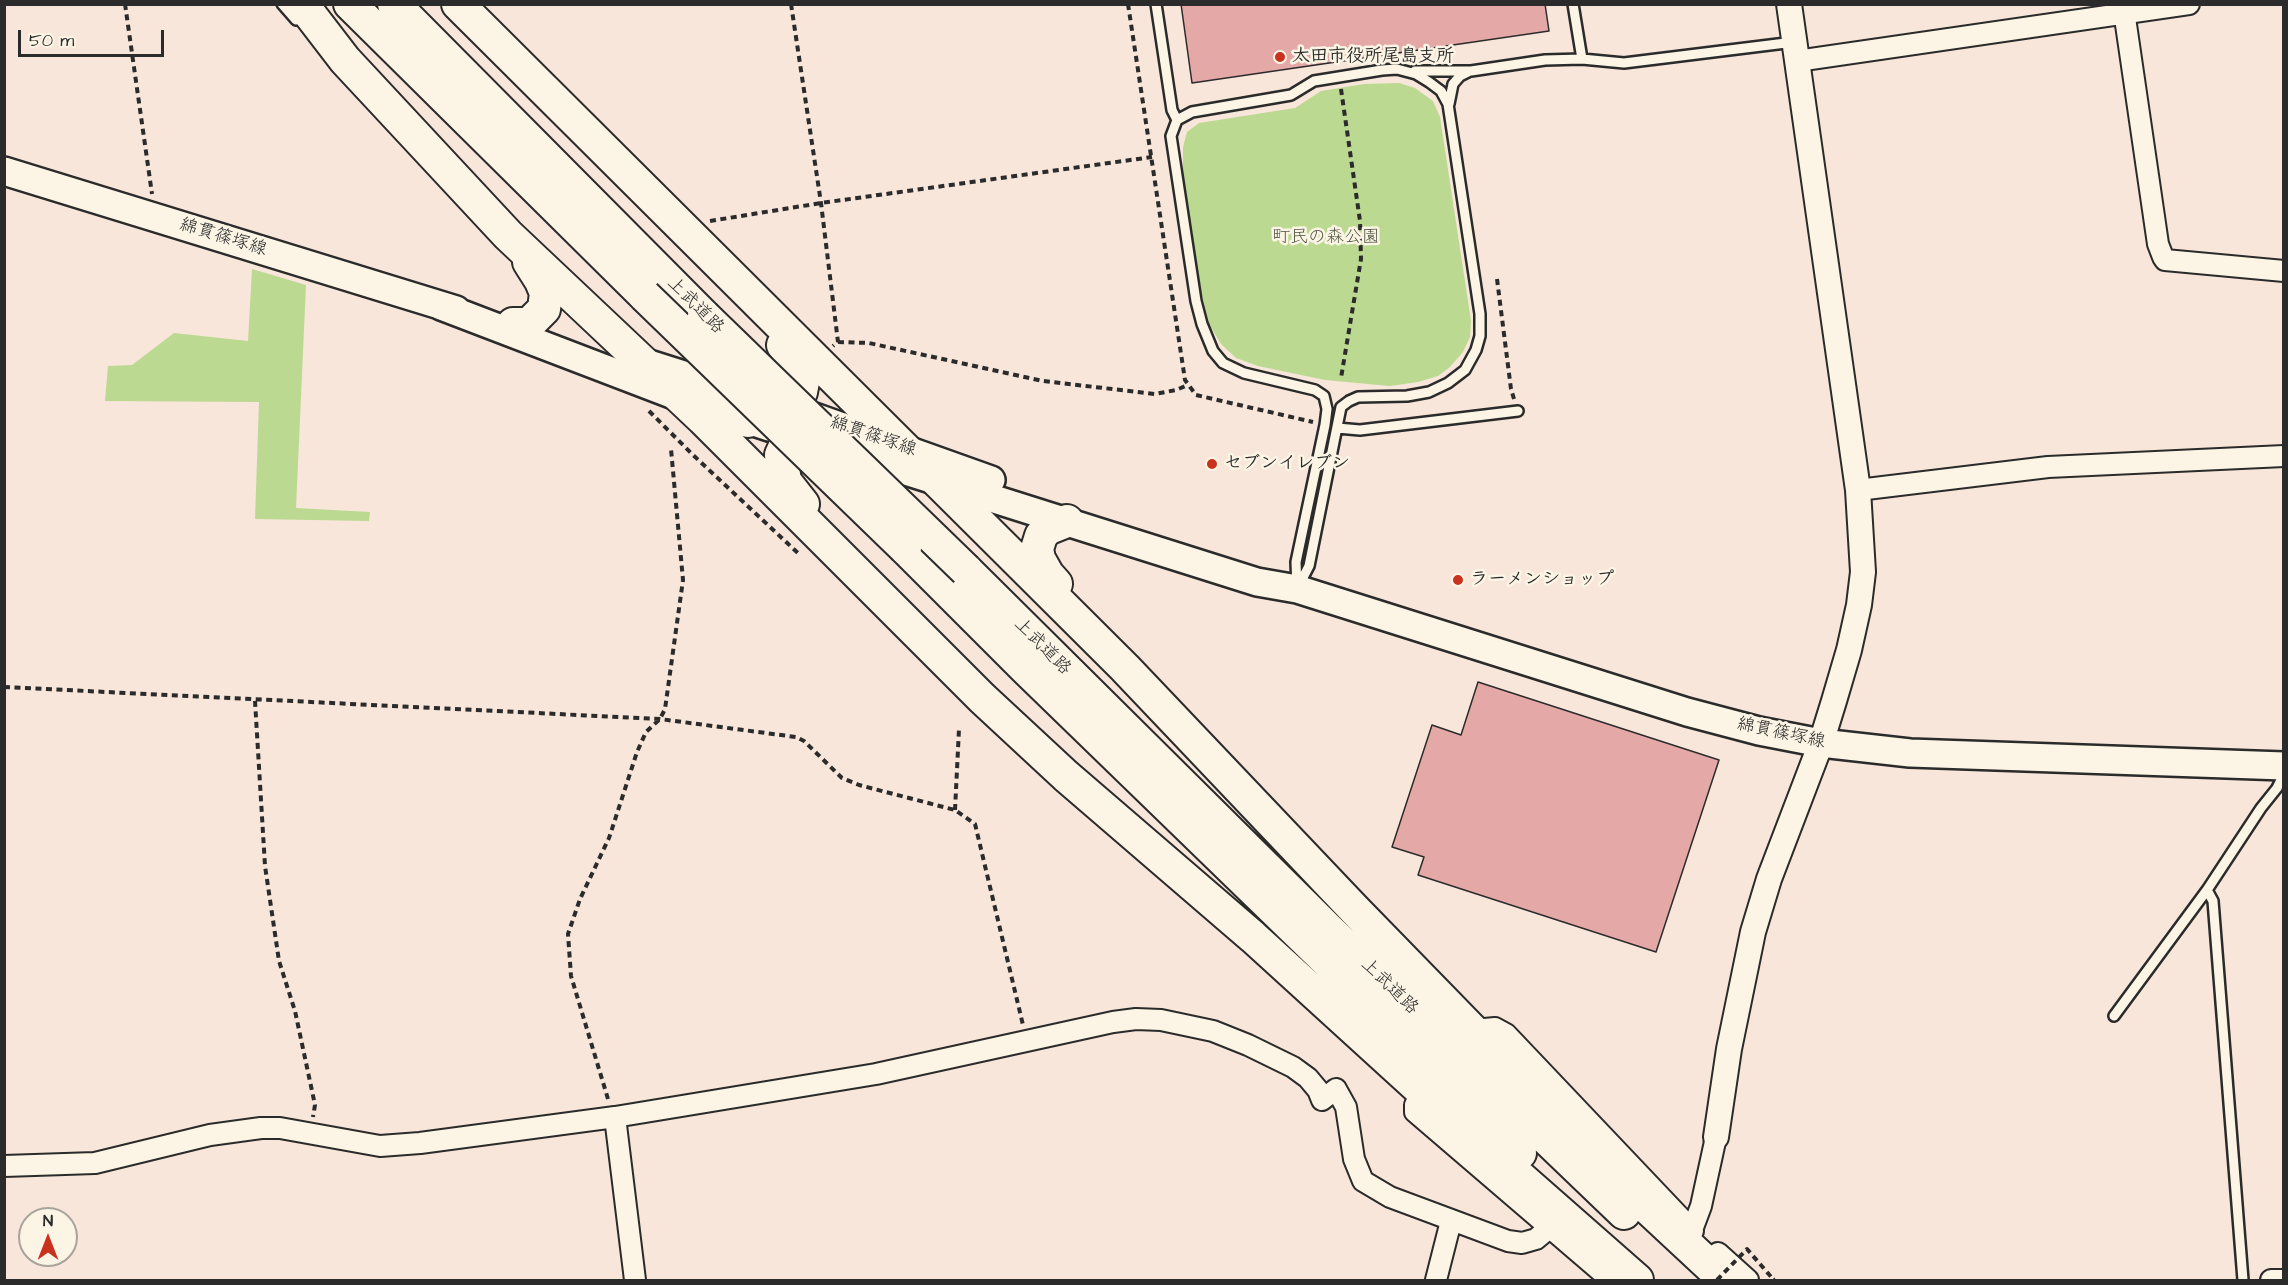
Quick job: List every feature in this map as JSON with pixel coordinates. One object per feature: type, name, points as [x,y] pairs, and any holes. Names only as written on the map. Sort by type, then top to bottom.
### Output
[{"type":"highway","name":"上武道路","points":[[350,4],[1026,669],[1430,1061],[1568,1202],[1654,1281]]},
{"type":"highway","name":"上武道路","points":[[394,4],[704,316],[966,570],[1328,929],[1585,1177],[1699,1281]]},
{"type":"highway","points":[[458,4],[1125,668],[1353,909],[1474,1030],[1623,1185],[1725,1281]]},
{"type":"highway","points":[[304,18],[508,235],[680,397],[982,698],[1066,776],[1253,937],[1422,1092],[1637,1281]]},
{"type":"highway","points":[[508,235],[533,268],[546,293],[544,309],[535,320],[529,324],[513,324]]},
{"type":"highway","points":[[743,289],[764,321],[802,369],[803,388],[795,403],[787,442],[781,455],[785,481],[878,595]]},
{"type":"highway","points":[[748,421],[790,422],[805,430],[834,423]]},
{"type":"highway","points":[[1067,521],[1055,525],[1041,536],[1037,549],[1039,559],[1048,575],[1101,633],[1125,668]]},
{"type":"main road","name":"綿貫篠塚線","points":[[4,171],[441,306],[513,324],[642,362],[936,481],[1257,582],[1297,589],[1688,712],[1759,731],[1821,743],[1934,754],[2283,766]]},
{"type":"main road","name":"綿貫篠塚線","points":[[441,306],[748,421]]},
{"type":"main road","name":"綿貫篠塚線","points":[[834,423],[988,479],[1262,568],[1297,589]]},
{"type":"street","points":[[1692,1230],[1701,1206],[1716,1137],[1733,1027],[1753,932],[1769,879],[1821,743],[1849,650],[1859,605],[1863,572],[1858,490],[1789,4]]},
{"type":"street","points":[[1796,51],[2123,9],[2189,4]]},
{"type":"street","points":[[2123,9],[2158,244],[2165,260],[2283,271]]},
{"type":"street","points":[[1858,490],[2048,467],[2283,456]]},
{"type":"street","points":[[4,1166],[95,1164],[230,1131],[280,1128],[362,1144],[398,1145],[615,1117],[876,1074],[1113,1022],[1161,1020],[1213,1031],[1293,1067],[1308,1078],[1318,1090],[1322,1100],[1336,1089],[1346,1107],[1354,1159],[1363,1181],[1390,1197],[1508,1241],[1522,1243],[1536,1239],[1548,1229]]},
{"type":"street","points":[[1474,1030],[1495,1028],[1506,1034],[1692,1230],[1748,1281]]},
{"type":"street","points":[[1422,1092],[1415,1105],[1416,1113],[1611,1281]]},
{"type":"street","points":[[615,1117],[635,1281]]},
{"type":"street","points":[[1436,1281],[1450,1221]]},
{"type":"street","points":[[2271,1281],[2283,1280]]},
{"type":"lane","points":[[282,4],[304,18]]},
{"type":"lane","points":[[1156,4],[1172,110],[1176,120],[1171,136],[1195,290],[1202,324],[1213,351],[1223,363],[1244,373],[1315,390],[1324,396],[1327,409],[1325,425],[1296,562],[1297,589]]},
{"type":"lane","points":[[1572,4],[1582,59]]},
{"type":"lane","points":[[1176,120],[1192,112],[1291,95],[1314,81],[1382,70],[1397,69],[1425,73],[1471,71],[1545,60],[1582,59],[1624,63],[1796,51]]},
{"type":"lane","points":[[329,57],[352,83]]},
{"type":"lane","points":[[1397,69],[1416,74],[1429,82],[1441,91],[1448,105]]},
{"type":"lane","points":[[1297,589],[1309,566],[1341,407],[1358,397],[1407,396],[1429,392],[1448,383],[1465,370],[1476,350],[1480,336],[1480,314],[1448,105],[1449,92],[1453,84],[1460,76],[1471,71]]},
{"type":"lane","points":[[1337,428],[1360,430],[1518,411]]},
{"type":"lane","points":[[2114,1016],[2207,890],[2261,808],[2277,788],[2283,774]]},
{"type":"lane","points":[[2207,890],[2213,901],[2243,1281]]},
{"type":"path","points":[[125,4],[152,194],[148,214]]},
{"type":"path","points":[[791,4],[821,203],[838,342]]},
{"type":"path","points":[[1341,88],[1360,221],[1361,260],[1341,378]]},
{"type":"path","points":[[689,234],[694,228],[709,221],[821,203],[1152,157]]},
{"type":"path","points":[[1497,279],[1511,389],[1518,411]]},
{"type":"path","points":[[809,354],[826,353],[838,342],[869,343],[1043,381],[1155,394],[1188,385]]},
{"type":"path","points":[[615,1117],[571,976],[568,934],[580,899],[609,838],[637,752],[646,732],[660,719],[665,709],[683,580],[671,449]]},
{"type":"path","points":[[4,687],[660,719],[796,737],[804,741],[842,778],[859,785],[955,810],[975,824],[1027,1040]]},
{"type":"path","points":[[255,700],[265,866],[279,961],[295,1011],[315,1105],[311,1134]]},
{"type":"path","points":[[955,810],[959,729]]},
{"type":"path","points":[[1717,1281],[1746,1249],[1773,1280]]},
{"type":"green space","name":"町民の森公園","points":[[1399,83],[1415,88],[1433,101],[1440,117],[1471,321],[1470,337],[1463,352],[1450,367],[1438,376],[1390,386],[1325,380],[1258,366],[1236,358],[1221,344],[1209,324],[1201,291],[1183,173],[1183,147],[1187,132],[1199,123],[1295,108],[1321,91],[1364,84]]},
{"type":"green space","points":[[252,269],[306,285],[296,508],[370,512],[369,521],[255,519],[259,402],[105,401],[108,366],[132,365],[174,333],[248,341]]},
{"type":"building","name":"太田市役所尾島支所","points":[[1181,4],[1545,4],[1549,31],[1192,83]]},
{"type":"building","points":[[1478,682],[1719,760],[1656,952],[1418,875],[1424,857],[1392,847],[1432,725],[1461,735]]},
{"type":"place","name":"太田市役所尾島支所","points":[[1280,57]]},
{"type":"place","name":"セブンイレブン","points":[[1212,464]]},
{"type":"place","name":"ラーメンショップ","points":[[1458,580]]}]
